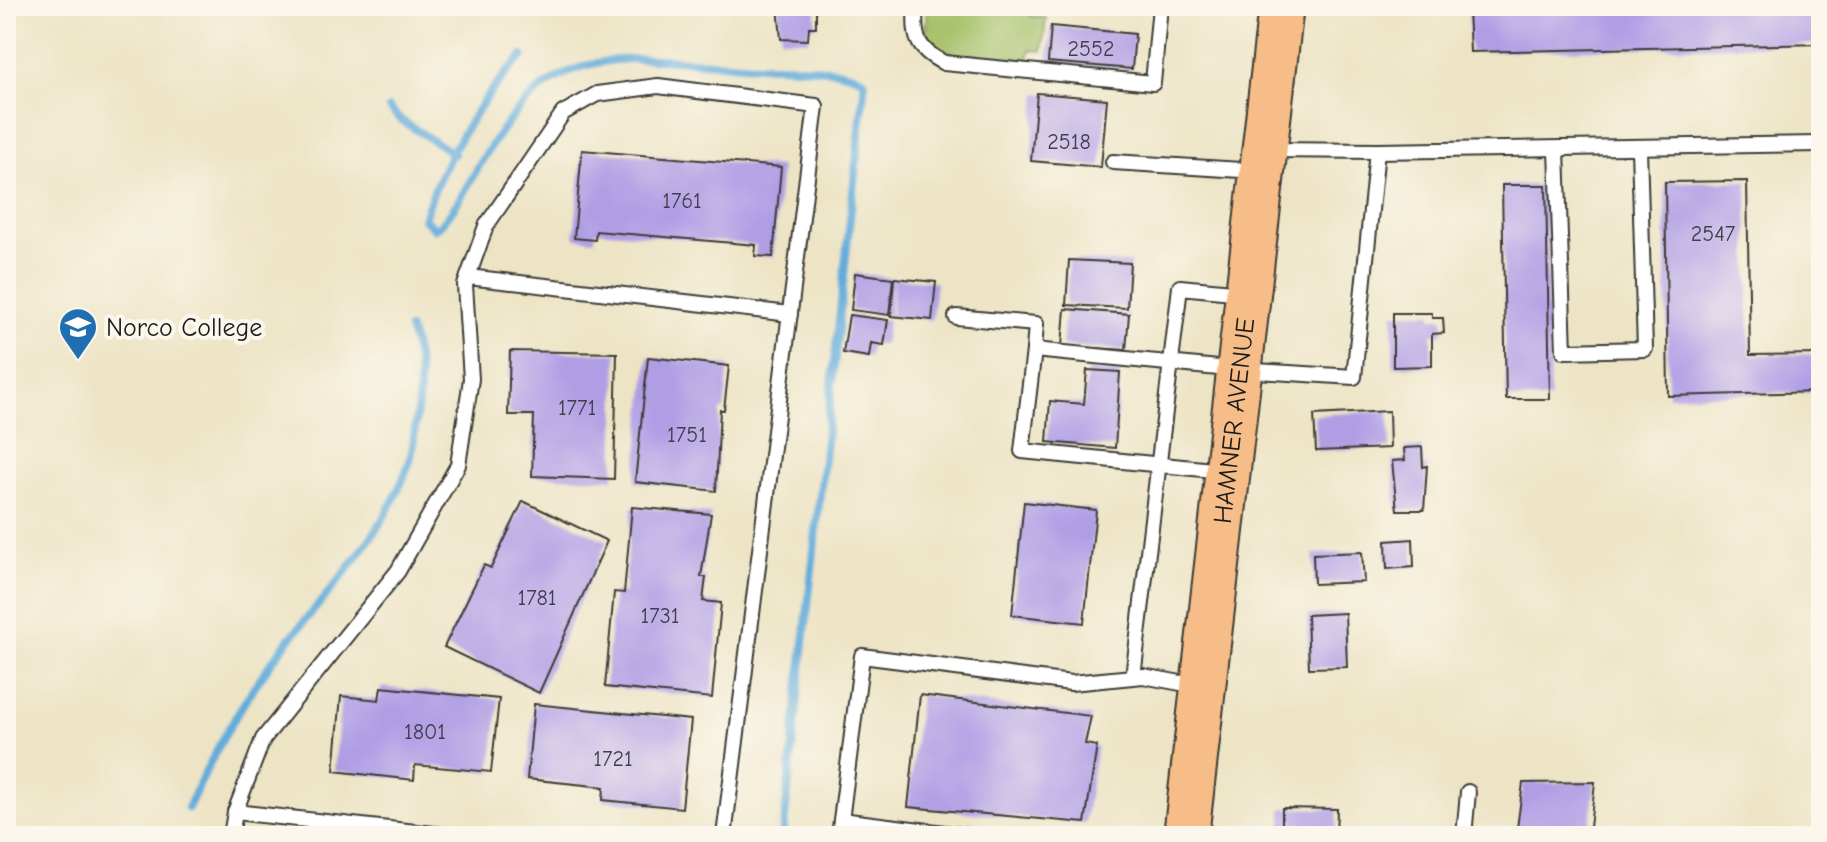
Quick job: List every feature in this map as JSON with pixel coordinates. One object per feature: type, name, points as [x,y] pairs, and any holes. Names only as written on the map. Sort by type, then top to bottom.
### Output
[{"type":"main road","name":"HAMNER AVENUE","points":[[1186,836],[1281,6]]},
{"type":"lane","points":[[916,6],[916,41],[923,50],[944,63],[1153,83],[1160,6]]},
{"type":"lane","points":[[231,836],[235,812],[263,739],[398,571],[458,465],[471,379],[465,285],[486,226],[563,113],[597,94],[658,86],[816,106],[724,836]]},
{"type":"lane","points":[[1113,162],[1263,160],[1377,151],[1821,144]]},
{"type":"lane","points":[[1557,150],[1564,351],[1645,349],[1639,148]]},
{"type":"lane","points":[[1034,350],[1239,370],[1354,377],[1377,151]]},
{"type":"lane","points":[[468,277],[790,314]]},
{"type":"lane","points":[[1133,677],[1180,287],[1248,293]]},
{"type":"lane","points":[[956,317],[1036,324],[1022,451],[1228,471]]},
{"type":"lane","points":[[839,836],[862,656],[1071,683],[1133,677],[1203,687]]},
{"type":"lane","points":[[1464,836],[1468,792]]},
{"type":"lane","points":[[235,812],[452,836]]},
{"type":"lane","points":[[841,820],[968,836]]},
{"type":"green space","points":[[928,6],[1031,6],[1031,16],[1046,18],[1042,51],[1030,50],[1028,60],[960,55],[936,48],[929,43],[926,35]]},
{"type":"building","points":[[778,6],[816,6],[816,27],[809,27],[808,40],[781,39]]},
{"type":"building","points":[[1821,6],[1821,44],[1470,52],[1468,9]]},
{"type":"building","points":[[1051,26],[1135,34],[1132,69],[1048,62]]},
{"type":"building","points":[[1037,93],[1107,99],[1101,167],[1031,161]]},
{"type":"building","points":[[582,150],[781,167],[773,257],[755,256],[756,245],[596,231],[595,240],[574,238]]},
{"type":"building","points":[[1747,181],[1750,355],[1821,354],[1821,392],[1668,396],[1665,182]]},
{"type":"building","points":[[1502,185],[1546,185],[1550,399],[1506,399]]},
{"type":"building","points":[[1069,260],[1130,263],[1127,308],[1066,305]]},
{"type":"building","points":[[855,273],[893,278],[889,315],[851,310]]},
{"type":"building","points":[[894,278],[936,282],[932,320],[891,316]]},
{"type":"building","points":[[1065,309],[1129,314],[1126,350],[1062,346]]},
{"type":"building","points":[[1393,313],[1432,313],[1432,318],[1443,318],[1444,333],[1432,334],[1432,366],[1393,367]]},
{"type":"building","points":[[849,315],[888,320],[884,345],[871,343],[869,357],[843,353]]},
{"type":"building","points":[[510,351],[617,353],[614,479],[532,476],[534,415],[508,415]]},
{"type":"building","points":[[648,357],[729,366],[724,410],[720,410],[716,491],[635,482]]},
{"type":"building","points":[[1087,370],[1120,372],[1115,448],[1047,442],[1050,401],[1084,404]]},
{"type":"building","points":[[1389,411],[1390,448],[1316,451],[1314,415]]},
{"type":"building","points":[[1422,447],[1423,467],[1427,466],[1424,510],[1397,510],[1392,461],[1405,460],[1404,448]]},
{"type":"building","points":[[523,501],[607,541],[539,693],[444,647],[484,565],[491,568]]},
{"type":"building","points":[[1024,502],[1096,510],[1084,623],[1012,615]]},
{"type":"building","points":[[632,507],[711,514],[701,577],[706,577],[703,601],[721,603],[712,698],[605,687],[614,592],[624,593]]},
{"type":"building","points":[[1413,539],[1414,567],[1387,569],[1386,541]]},
{"type":"building","points":[[1362,552],[1364,582],[1314,584],[1313,554]]},
{"type":"building","points":[[1345,613],[1347,667],[1309,668],[1307,615]]},
{"type":"building","points":[[381,687],[499,699],[491,772],[415,765],[414,780],[334,771],[341,696],[379,700]]},
{"type":"building","points":[[920,695],[1091,716],[1085,744],[1097,746],[1085,823],[908,807]]},
{"type":"building","points":[[534,704],[691,720],[682,808],[603,800],[604,787],[527,779]]},
{"type":"building","points":[[1595,782],[1589,836],[1516,836],[1523,783]]},
{"type":"building","points":[[1282,808],[1337,809],[1336,836],[1282,836]]},
{"type":"waterway","points":[[523,56],[492,90],[452,153],[424,219],[435,229],[455,205],[512,117],[538,91],[566,73],[595,63],[661,59],[787,66],[840,72],[865,81],[783,836]]},
{"type":"waterway","points":[[389,108],[401,120],[454,154]]},
{"type":"waterway","points":[[188,808],[256,684],[354,561],[398,492],[412,454],[419,395],[418,362],[409,329]]},
{"type":"place","name":"Norco College","points":[[78,361]]}]
